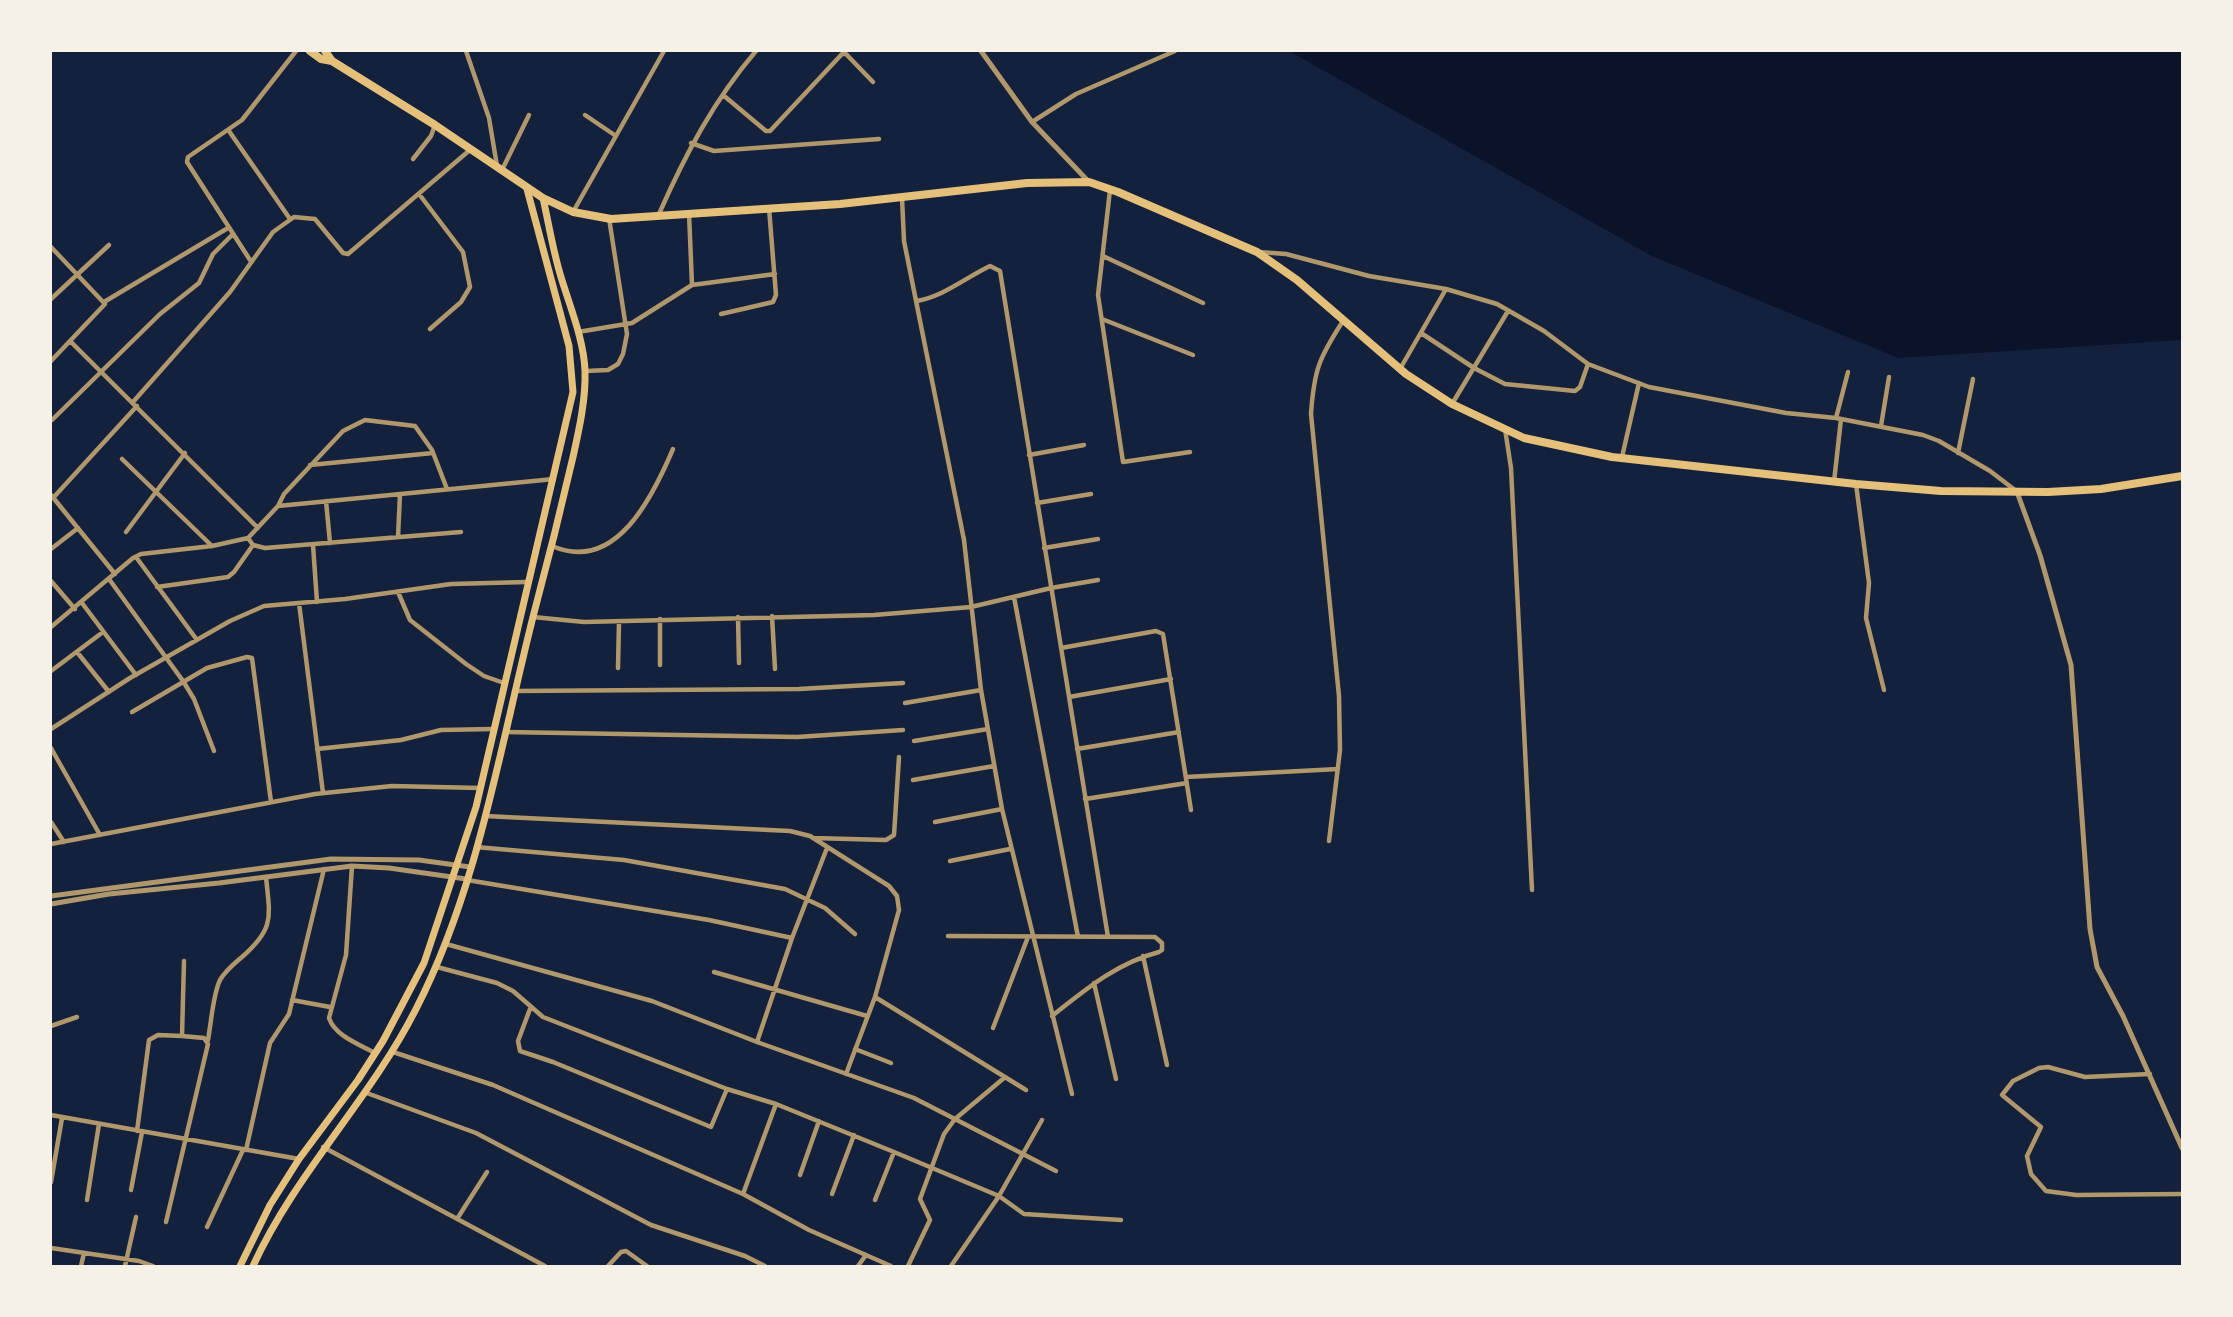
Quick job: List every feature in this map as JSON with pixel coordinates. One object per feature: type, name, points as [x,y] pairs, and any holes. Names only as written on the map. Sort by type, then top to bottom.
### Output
[{"type":"highway","points":[[310,51],[435,125],[527,189],[573,212],[609,218],[902,198],[1028,183],[1089,182],[1257,252],[1296,280],[1400,369],[1452,404],[1524,438],[1622,457],[1834,482],[1941,491],[2017,492],[2101,489],[2182,476]]},
{"type":"highway","points":[[325,51],[332,62]]},
{"type":"main road","points":[[240,1266],[270,1205],[299,1159],[375,1053],[424,963],[458,864],[480,788],[570,408],[572,364],[527,189]]},
{"type":"main road","points":[[253,1266],[270,1229],[323,1147],[393,1052],[437,967],[485,816],[579,430],[585,371],[578,332],[560,273],[543,198]]},
{"type":"street","points":[[250,260],[187,162],[191,154],[229,131],[252,109],[296,51]]},
{"type":"street","points":[[466,51],[489,118],[499,168]]},
{"type":"street","points":[[573,212],[664,51]]},
{"type":"street","points":[[659,214],[691,143],[756,51]]},
{"type":"street","points":[[832,51],[837,57]]},
{"type":"street","points":[[981,51],[1032,122],[1089,182]]},
{"type":"street","points":[[1032,122],[1076,94],[1175,51]]},
{"type":"street","points":[[723,95],[766,131],[770,131],[837,57],[846,54],[873,82]]},
{"type":"street","points":[[499,168],[529,115]]},
{"type":"street","points":[[585,116],[616,136]]},
{"type":"street","points":[[413,159],[431,136],[435,125]]},
{"type":"street","points":[[229,131],[290,219]]},
{"type":"street","points":[[691,143],[714,151],[879,138]]},
{"type":"street","points":[[115,574],[52,496],[135,404],[230,292],[250,260],[273,232],[290,219],[301,216],[315,219],[343,254],[348,255],[471,149]]},
{"type":"street","points":[[1110,190],[1098,286],[1123,462],[1190,452]]},
{"type":"street","points":[[419,194],[464,252],[470,287],[461,302],[430,329]]},
{"type":"street","points":[[902,198],[904,241],[964,540],[981,690],[1002,809],[1030,937],[1072,1094]]},
{"type":"street","points":[[721,314],[773,302],[776,295],[769,208]]},
{"type":"street","points":[[689,213],[692,285]]},
{"type":"street","points":[[585,371],[608,369],[618,364],[623,354],[627,334],[609,218]]},
{"type":"street","points":[[104,302],[228,228]]},
{"type":"street","points":[[52,420],[160,314],[199,283],[213,254],[232,235]]},
{"type":"street","points":[[51,299],[109,245]]},
{"type":"street","points":[[51,247],[104,302],[104,307],[51,361]]},
{"type":"street","points":[[1257,252],[1286,254],[1369,276],[1446,289],[1497,304],[1544,331],[1588,364],[1639,383],[1786,412],[1839,418],[1923,435],[1990,471],[2017,492],[2040,555],[2071,665],[2090,929],[2097,967],[2150,1074],[2182,1148]]},
{"type":"street","points":[[1103,256],[1203,303]]},
{"type":"street","points":[[916,301],[939,295],[960,280],[990,267],[998,268],[1108,937]]},
{"type":"street","points":[[578,332],[625,326],[692,285],[775,274]]},
{"type":"street","points":[[1400,369],[1446,289]]},
{"type":"street","points":[[1452,404],[1508,311]]},
{"type":"street","points":[[1102,319],[1193,355]]},
{"type":"street","points":[[1329,841],[1338,770],[1339,696],[1311,414],[1313,389],[1321,354],[1343,321]]},
{"type":"street","points":[[1421,333],[1474,368],[1505,384],[1569,392],[1580,387],[1588,364]]},
{"type":"street","points":[[70,341],[258,528]]},
{"type":"street","points":[[1834,482],[1839,418],[1848,372]]},
{"type":"street","points":[[1881,426],[1889,377]]},
{"type":"street","points":[[1958,453],[1973,379]]},
{"type":"street","points":[[1622,457],[1639,383]]},
{"type":"street","points":[[51,627],[136,557],[212,546],[248,538],[278,506],[284,494],[343,431],[364,420],[415,426],[433,453],[447,489]]},
{"type":"street","points":[[1505,429],[1511,468],[1532,890]]},
{"type":"street","points":[[1029,455],[1084,445]]},
{"type":"street","points":[[552,546],[571,553],[596,549],[624,532],[649,501],[674,449]]},
{"type":"street","points":[[126,532],[185,453]]},
{"type":"street","points":[[310,465],[433,453]]},
{"type":"street","points":[[122,459],[212,546]]},
{"type":"street","points":[[278,506],[554,479]]},
{"type":"street","points":[[1856,484],[1869,583],[1866,618],[1884,690]]},
{"type":"street","points":[[398,537],[400,494]]},
{"type":"street","points":[[1037,503],[1091,494]]},
{"type":"street","points":[[326,501],[330,543]]},
{"type":"street","points":[[51,549],[78,528]]},
{"type":"street","points":[[248,538],[253,545],[265,548],[461,532]]},
{"type":"street","points":[[1044,548],[1098,539]]},
{"type":"street","points":[[158,587],[228,577],[253,545]]},
{"type":"street","points":[[314,545],[317,602]]},
{"type":"street","points":[[136,557],[197,640]]},
{"type":"street","points":[[109,579],[194,699],[214,751]]},
{"type":"street","points":[[51,580],[75,609]]},
{"type":"street","points":[[533,617],[584,622],[874,615],[971,607],[1051,588],[1098,580]]},
{"type":"street","points":[[51,729],[166,657],[230,621],[264,606],[317,602],[451,584],[527,582]]},
{"type":"street","points":[[398,592],[410,620],[466,664],[484,676],[504,683]]},
{"type":"street","points":[[1014,597],[1078,937]]},
{"type":"street","points":[[82,603],[136,675]]},
{"type":"street","points":[[299,603],[323,793]]},
{"type":"street","points":[[772,616],[775,669]]},
{"type":"street","points":[[738,617],[739,663]]},
{"type":"street","points":[[660,619],[660,665]]},
{"type":"street","points":[[618,668],[619,621]]},
{"type":"street","points":[[1061,648],[1160,631],[1163,634],[1191,810]]},
{"type":"street","points":[[51,671],[103,632]]},
{"type":"street","points":[[77,652],[109,692]]},
{"type":"street","points":[[132,711],[207,668],[252,658],[271,802]]},
{"type":"street","points":[[1069,697],[1171,679]]},
{"type":"street","points":[[514,691],[799,689],[903,683]]},
{"type":"street","points":[[905,703],[981,690]]},
{"type":"street","points":[[317,748],[401,740],[441,730],[493,729]]},
{"type":"street","points":[[914,741],[988,729]]},
{"type":"street","points":[[505,732],[797,737],[903,730]]},
{"type":"street","points":[[1077,749],[1179,732]]},
{"type":"street","points":[[51,748],[100,835]]},
{"type":"street","points":[[485,816],[790,831],[813,838],[886,840],[894,836],[899,758]]},
{"type":"street","points":[[913,780],[994,766]]},
{"type":"street","points":[[1085,799],[1186,780],[1338,770]]},
{"type":"street","points":[[51,844],[323,793],[392,786],[480,788]]},
{"type":"street","points":[[935,822],[1002,809]]},
{"type":"street","points":[[51,822],[64,842]]},
{"type":"street","points":[[813,838],[889,886],[897,896],[899,910],[875,997],[846,1074]]},
{"type":"street","points":[[476,847],[624,860],[785,889],[825,908],[855,934]]},
{"type":"street","points":[[757,1042],[792,938],[827,848]]},
{"type":"street","points":[[950,861],[1010,849]]},
{"type":"street","points":[[51,896],[331,859],[458,864],[470,867]]},
{"type":"street","points":[[51,904],[109,894],[352,866],[453,876],[709,920],[792,938]]},
{"type":"street","points":[[352,866],[346,955],[330,1007],[331,1026],[375,1053]]},
{"type":"street","points":[[207,1227],[244,1150],[270,1043],[289,1014],[324,869]]},
{"type":"street","points":[[166,1222],[208,1040],[218,984],[225,973],[255,945],[267,929],[270,912],[266,877]]},
{"type":"street","points":[[948,936],[1159,939],[1162,950],[1126,963],[1094,983],[1052,1016]]},
{"type":"street","points":[[993,1028],[1030,937]]},
{"type":"street","points":[[446,944],[638,996],[757,1042],[914,1098],[1056,1170]]},
{"type":"street","points":[[1143,956],[1167,1065]]},
{"type":"street","points":[[182,1036],[184,961]]},
{"type":"street","points":[[437,967],[497,983],[513,991],[530,1009],[543,1017],[727,1089],[776,1104],[854,1135],[999,1196],[1030,1216],[1121,1220]]},
{"type":"street","points":[[714,972],[867,1016]]},
{"type":"street","points":[[1094,983],[1116,1079]]},
{"type":"street","points":[[875,997],[1026,1090]]},
{"type":"street","points":[[292,1000],[330,1007]]},
{"type":"street","points":[[530,1009],[518,1041],[520,1051],[711,1127],[727,1089]]},
{"type":"street","points":[[51,1026],[77,1017]]},
{"type":"street","points":[[131,1190],[149,1040],[158,1035],[208,1040]]},
{"type":"street","points":[[855,1049],[891,1063]]},
{"type":"street","points":[[393,1052],[493,1085],[743,1194],[809,1230],[891,1266]]},
{"type":"street","points":[[2150,1074],[2085,1077],[2048,1067],[2039,1068],[2013,1081],[2002,1095],[2041,1127],[2026,1156],[2031,1174],[2046,1191],[2076,1195],[2182,1194]]},
{"type":"street","points":[[908,1266],[930,1220],[920,1199],[933,1168],[936,1149],[955,1119],[1004,1078]]},
{"type":"street","points":[[364,1092],[476,1133],[651,1225],[745,1256],[761,1265]]},
{"type":"street","points":[[743,1194],[776,1104]]},
{"type":"street","points":[[51,1115],[299,1159]]},
{"type":"street","points":[[51,1182],[62,1118]]},
{"type":"street","points":[[951,1266],[999,1196],[1042,1120]]},
{"type":"street","points":[[800,1175],[819,1121]]},
{"type":"street","points":[[87,1200],[99,1124]]},
{"type":"street","points":[[832,1194],[854,1135]]},
{"type":"street","points":[[323,1147],[545,1266]]},
{"type":"street","points":[[875,1200],[894,1152]]},
{"type":"street","points":[[457,1219],[487,1172]]},
{"type":"street","points":[[125,1266],[136,1217]]},
{"type":"street","points":[[51,1248],[126,1259],[153,1266]]},
{"type":"street","points":[[608,1266],[621,1252],[626,1251],[647,1266]]},
{"type":"street","points":[[81,1266],[84,1253]]},
{"type":"street","points":[[858,1266],[866,1255]]},
{"type":"water","points":[[1289,51],[2182,51],[2182,340],[1898,358],[1652,256]]}]
